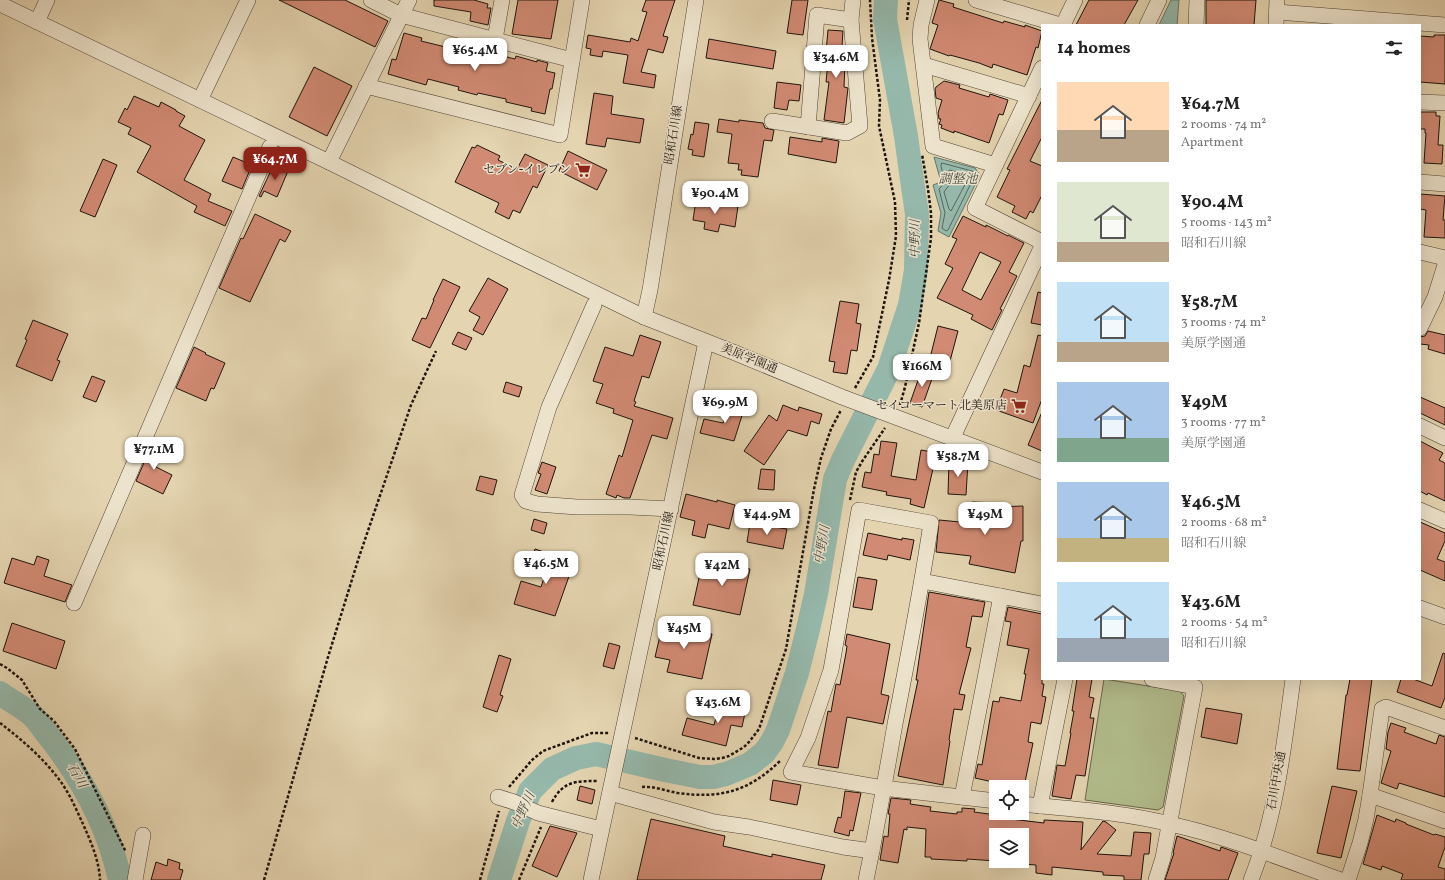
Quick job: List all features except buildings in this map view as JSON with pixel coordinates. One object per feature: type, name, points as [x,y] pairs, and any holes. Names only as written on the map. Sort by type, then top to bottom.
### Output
[{"type":"street","points":[[37,22],[47,0]]},
{"type":"street","points":[[200,100],[248,0]]},
{"type":"street","points":[[371,0],[401,15],[572,60]]},
{"type":"street","points":[[329,162],[409,0]]},
{"type":"street","points":[[495,40],[502,0]]},
{"type":"street","points":[[366,86],[560,135],[582,0]]},
{"type":"street","name":"昭和石川線","points":[[644,317],[651,282],[696,0]]},
{"type":"street","points":[[772,121],[847,134],[860,126],[851,20],[853,0]]},
{"type":"street","points":[[927,0],[921,25],[920,39],[933,146],[994,165]]},
{"type":"street","points":[[976,0],[1058,24]]},
{"type":"street","points":[[1062,24],[1075,0]]},
{"type":"street","points":[[1147,24],[1159,0]]},
{"type":"street","points":[[1196,24],[1197,0]]},
{"type":"street","name":"美原学園通","points":[[0,4],[329,162],[644,317],[733,352],[855,395],[887,420]]},
{"type":"street","points":[[1277,12],[1445,25]]},
{"type":"street","points":[[808,127],[817,15],[851,20]]},
{"type":"street","points":[[924,65],[1029,96]]},
{"type":"street","points":[[1041,70],[994,165],[975,208],[1041,241]]},
{"type":"street","points":[[1421,102],[1445,103]]},
{"type":"street","points":[[74,603],[270,147]]},
{"type":"street","points":[[1421,182],[1445,184]]},
{"type":"street","points":[[952,439],[1041,248]]},
{"type":"street","points":[[1421,252],[1445,258]]},
{"type":"street","points":[[1421,326],[1435,296],[1445,264]]},
{"type":"street","points":[[594,305],[549,407],[522,495],[523,498],[526,501],[537,504],[577,507],[671,509]]},
{"type":"street","name":"昭和石川線","points":[[611,786],[624,737],[706,342]]},
{"type":"street","points":[[887,420],[952,439],[1041,472]]},
{"type":"street","points":[[1421,426],[1445,438]]},
{"type":"street","points":[[866,880],[872,851],[883,788],[922,581],[931,523],[860,510],[831,670],[808,738],[791,772],[883,788],[989,800]]},
{"type":"street","points":[[1421,510],[1445,521]]},
{"type":"street","points":[[922,581],[1041,604]]},
{"type":"street","points":[[962,797],[1001,596]]},
{"type":"street","points":[[1421,608],[1445,617]]},
{"type":"street","points":[[1040,806],[1065,680]]},
{"type":"street","points":[[1156,880],[1163,858],[1195,687],[1157,680]]},
{"type":"street","name":"石川中央通","points":[[1251,880],[1269,825],[1293,680]]},
{"type":"street","points":[[1348,880],[1360,843],[1370,795],[1382,709],[1386,707],[1445,728]]},
{"type":"street","points":[[591,880],[611,786],[714,822],[749,827],[872,851]]},
{"type":"street","points":[[1370,795],[1445,821]]},
{"type":"street","points":[[505,799],[538,813],[602,829]]},
{"type":"street","points":[[1029,805],[1120,815],[1170,823],[1211,834],[1341,880]]},
{"type":"street","points":[[135,880],[143,835]]},
{"type":"path","points":[[855,395],[873,357],[888,287],[896,236],[895,202],[879,126],[880,100],[872,38],[870,0]]},
{"type":"path","points":[[907,22],[909,0]]},
{"type":"path","points":[[900,406],[909,373],[919,323],[931,238],[931,213],[922,149]]},
{"type":"path","points":[[264,880],[296,765],[357,564],[411,405],[436,351]]},
{"type":"path","points":[[480,880],[505,799],[514,780],[532,760],[543,751],[592,733],[624,737],[699,758],[714,759],[729,756],[744,747],[759,729],[786,649],[814,489],[831,429],[841,409]]},
{"type":"path","points":[[850,500],[856,472],[887,420]]},
{"type":"path","points":[[0,664],[22,680],[40,709],[54,721],[75,748],[127,853]]},
{"type":"path","points":[[0,723],[41,758],[59,779],[75,806],[90,840],[99,867],[100,880]]},
{"type":"path","points":[[639,787],[650,786],[684,794],[708,795],[729,792],[759,779],[784,757]]},
{"type":"green space","points":[[1104,680],[1180,691],[1184,696],[1163,807],[1158,810],[1085,800]]},
{"type":"water","points":[[1171,0],[1179,0],[1177,24],[1159,24]]},
{"type":"water","name":"調整池","points":[[934,157],[975,168],[980,175],[949,237],[938,231],[941,213],[933,185],[941,182]]},
{"type":"waterway","name":"中野川","points":[[499,880],[518,821],[530,791],[552,769],[576,758],[596,754],[700,777],[713,777],[726,774],[750,764],[764,753],[778,730],[797,673],[809,625],[816,594],[835,479],[889,369],[910,305],[916,270],[917,214],[906,136],[885,19],[886,0]]},
{"type":"waterway","name":"石川","points":[[0,693],[33,716],[64,756],[75,773],[85,789],[102,824],[120,880]]},
{"type":"place","name":"セブン-イレブン","points":[[583,170]]},
{"type":"place","name":"セイコーマート北美原店","points":[[1019,406]]}]
